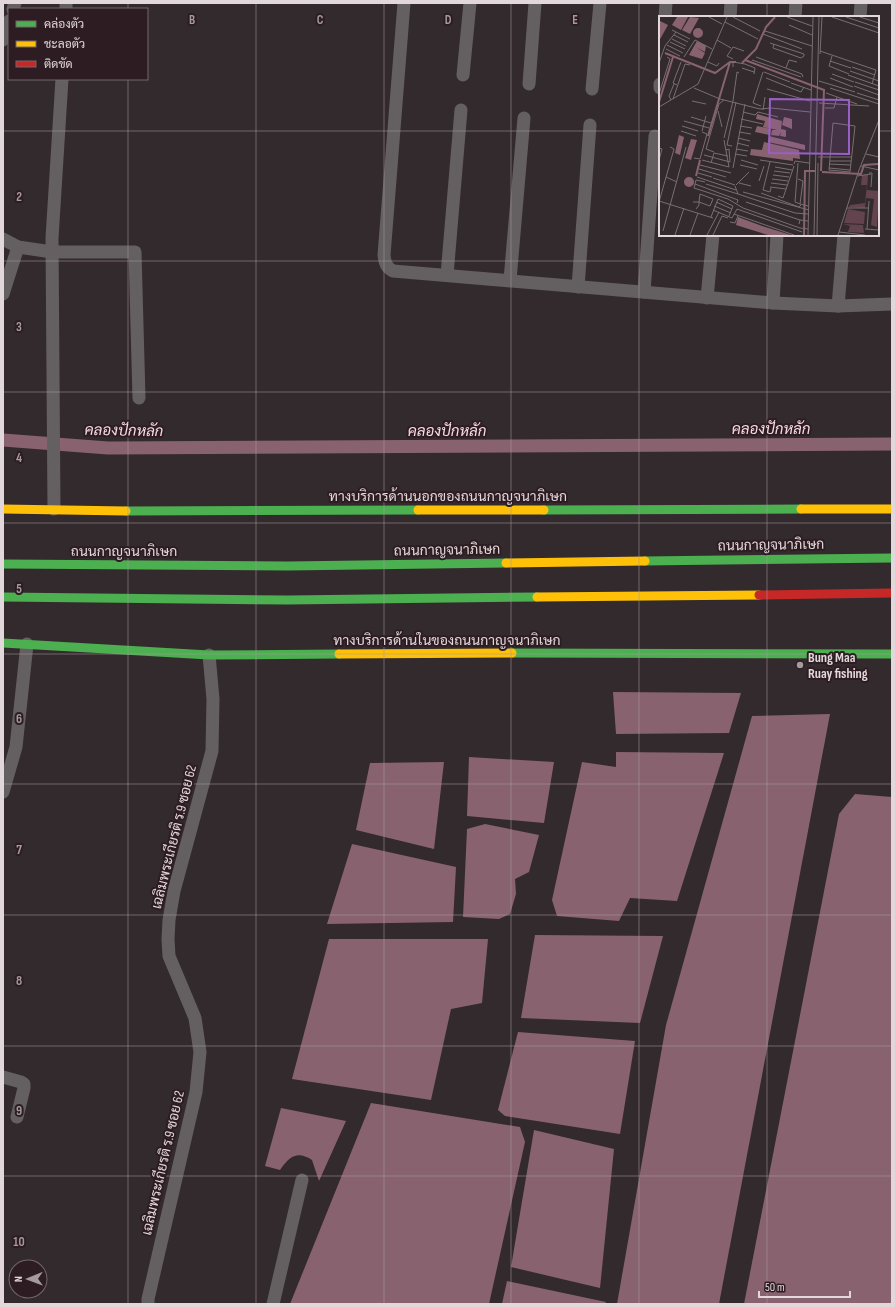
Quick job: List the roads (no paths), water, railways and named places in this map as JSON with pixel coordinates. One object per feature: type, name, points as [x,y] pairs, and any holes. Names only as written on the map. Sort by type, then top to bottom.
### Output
[{"type":"main road","name":"ทางบริการด้านนอกของถนนกาญจนาภิเษก","points":[[3,509],[163,511],[892,509]]},
{"type":"main road","name":"ถนนกาญจนาภิเษก","points":[[3,564],[288,566],[892,558]]},
{"type":"main road","points":[[3,597],[288,600],[892,593]]},
{"type":"main road","name":"ทางบริการด้านในของถนนกาญจนาภิเษก","points":[[3,644],[27,644],[209,655],[574,653],[892,654]]},
{"type":"street","points":[[404,3],[384,255],[385,264],[388,269],[393,271],[773,303],[838,306],[892,304]]},
{"type":"street","points":[[463,75],[470,3]]},
{"type":"street","points":[[529,84],[535,3]]},
{"type":"street","points":[[592,89],[600,3]]},
{"type":"street","points":[[665,16],[666,3]]},
{"type":"street","points":[[730,16],[731,3]]},
{"type":"street","points":[[795,16],[796,3]]},
{"type":"street","points":[[860,16],[862,3]]},
{"type":"street","points":[[3,40],[8,24]]},
{"type":"street","points":[[54,509],[52,252],[62,80]]},
{"type":"street","points":[[447,275],[461,110]]},
{"type":"street","points":[[510,280],[524,118]]},
{"type":"street","points":[[578,286],[590,125]]},
{"type":"street","points":[[644,292],[655,136]]},
{"type":"street","points":[[708,298],[713,236]]},
{"type":"street","points":[[773,303],[778,236]]},
{"type":"street","points":[[838,306],[844,236]]},
{"type":"street","points":[[3,239],[18,247],[52,252],[135,252],[139,398]]},
{"type":"street","points":[[3,294],[18,247]]},
{"type":"street","points":[[3,792],[16,747],[27,644]]},
{"type":"street","name":"เฉลิมพระเกียรติ ร.9 ซอย 62","points":[[148,1304],[148,1298],[196,1092],[200,1052],[195,1018],[169,956],[168,939],[169,920],[174,892],[212,751],[213,700],[209,655]]},
{"type":"street","points":[[3,1077],[24,1084],[17,1117]]},
{"type":"street","points":[[272,1304],[302,1180]]},
{"type":"waterway","name":"คลองปักหลัก","points":[[3,440],[108,448],[892,444]]},
{"type":"place","name":"Bung Maa Ruay fishing","points":[[800,665]]}]
